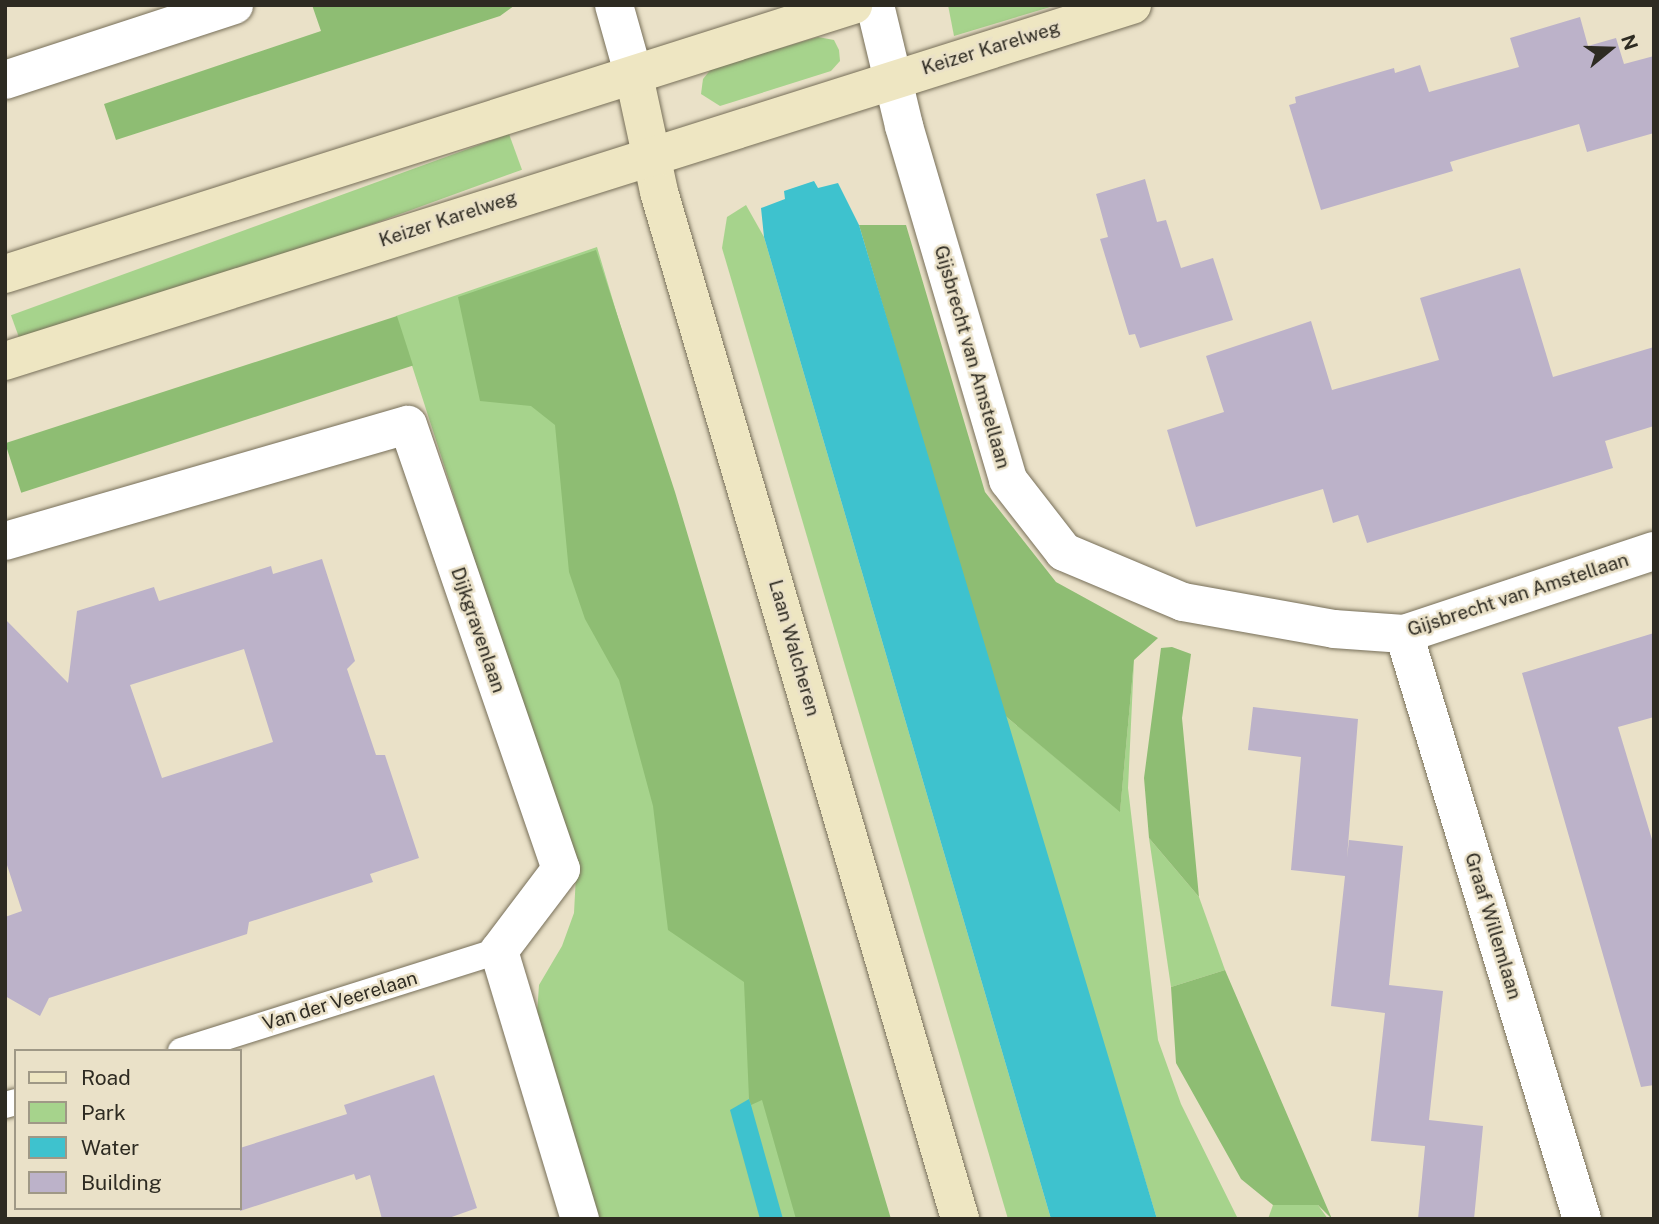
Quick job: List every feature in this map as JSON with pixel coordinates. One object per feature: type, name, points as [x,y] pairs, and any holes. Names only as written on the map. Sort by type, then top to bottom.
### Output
[{"type":"main road","points":[[5,274],[853,5]]},
{"type":"main road","name":"Keizer Karelweg","points":[[5,361],[891,78],[1132,5]]},
{"type":"main road","name":"Laan Walcheren","points":[[634,76],[650,155],[960,1219]]},
{"type":"street","points":[[5,80],[234,5]]},
{"type":"street","points":[[614,5],[634,76]]},
{"type":"street","points":[[875,5],[891,78]]},
{"type":"street","name":"Gijsbrecht van Amstellaan","points":[[891,78],[1008,480],[1064,552],[1183,602],[1334,629],[1404,634],[1654,551]]},
{"type":"street","name":"Dijkgravenlaan","points":[[5,541],[408,425],[561,869],[499,951]]},
{"type":"street","name":"Graaf Willemlaan","points":[[1404,634],[1582,1219]]},
{"type":"street","points":[[499,951],[580,1219]]},
{"type":"lane","name":"Van der Veerelaan","points":[[187,1049],[499,951]]},
{"type":"green space","points":[[312,5],[515,5],[500,16],[116,140],[104,104],[321,31]]},
{"type":"green space","points":[[948,5],[1057,5],[954,36]]},
{"type":"green space","points":[[818,37],[834,40],[839,50],[840,61],[831,71],[720,106],[701,94],[703,79],[712,68]]},
{"type":"green space","points":[[509,134],[522,170],[24,351],[11,315]]},
{"type":"green space","points":[[746,205],[764,237],[1051,1219],[1008,1219],[722,248],[727,217]]},
{"type":"green space","points":[[859,225],[906,225],[985,492],[1056,582],[1158,638],[1134,660],[1120,812],[1003,714]]},
{"type":"green space","points":[[597,247],[886,1219],[598,1219],[536,1028],[539,985],[562,946],[574,913],[576,875],[396,316]]},
{"type":"green space","points":[[596,250],[675,492],[891,1219],[796,1219],[762,1100],[751,1105],[749,1099],[744,982],[668,930],[653,806],[619,680],[585,619],[569,572],[555,425],[531,406],[480,401],[458,297]]},
{"type":"green space","points":[[397,316],[413,365],[21,493],[5,443]]},
{"type":"green space","points":[[1172,647],[1191,654],[1182,718],[1199,897],[1149,838],[1144,778],[1161,648]]},
{"type":"green space","points":[[1134,660],[1128,788],[1158,1040],[1181,1104],[1238,1219],[1157,1219],[1003,714],[1120,811]]},
{"type":"green space","points":[[1149,838],[1199,897],[1225,970],[1171,987]]},
{"type":"green space","points":[[1225,970],[1332,1219],[1318,1205],[1273,1205],[1241,1179],[1176,1063],[1171,987]]},
{"type":"green space","points":[[1273,1205],[1318,1205],[1328,1219],[1268,1219]]},
{"type":"water","points":[[814,181],[818,188],[838,183],[859,225],[1157,1219],[1051,1219],[764,237],[761,208],[785,199],[784,191]]},
{"type":"water","points":[[749,1099],[783,1219],[760,1219],[730,1110]]},
{"type":"building","points":[[1580,17],[1588,46],[1616,38],[1624,64],[1654,56],[1654,133],[1587,152],[1579,124],[1450,162],[1453,171],[1321,210],[1289,105],[1296,103],[1295,97],[1394,68],[1395,73],[1420,65],[1429,92],[1519,67],[1510,38]]},
{"type":"building","points":[[1145,179],[1157,222],[1166,220],[1181,268],[1213,258],[1233,320],[1140,348],[1135,334],[1129,335],[1100,239],[1108,237],[1096,194]]},
{"type":"building","points":[[1520,268],[1553,377],[1654,347],[1654,426],[1605,441],[1613,468],[1367,543],[1358,515],[1333,523],[1323,489],[1196,527],[1167,430],[1224,412],[1206,356],[1311,321],[1332,390],[1439,360],[1420,298]]},
{"type":"building","points":[[322,559],[355,661],[347,669],[376,755],[385,755],[419,858],[370,874],[373,882],[249,922],[247,934],[49,998],[40,1016],[5,996],[5,917],[22,911],[5,859],[5,619],[68,683],[77,611],[154,587],[159,601],[271,566],[273,574]],"holes":[[[244,649],[273,742],[162,778],[130,685]]]},
{"type":"building","points":[[1654,633],[1654,717],[1618,727],[1654,846],[1654,1085],[1641,1087],[1522,673]]},
{"type":"building","points":[[1253,707],[1358,719],[1347,858],[1349,840],[1403,846],[1389,985],[1443,991],[1429,1120],[1483,1126],[1474,1219],[1418,1219],[1425,1146],[1371,1141],[1385,1013],[1331,1006],[1345,876],[1291,870],[1301,757],[1248,750]]},
{"type":"building","points":[[434,1075],[477,1208],[446,1219],[382,1219],[370,1175],[356,1180],[354,1174],[240,1211],[242,1147],[347,1114],[344,1105]]}]
